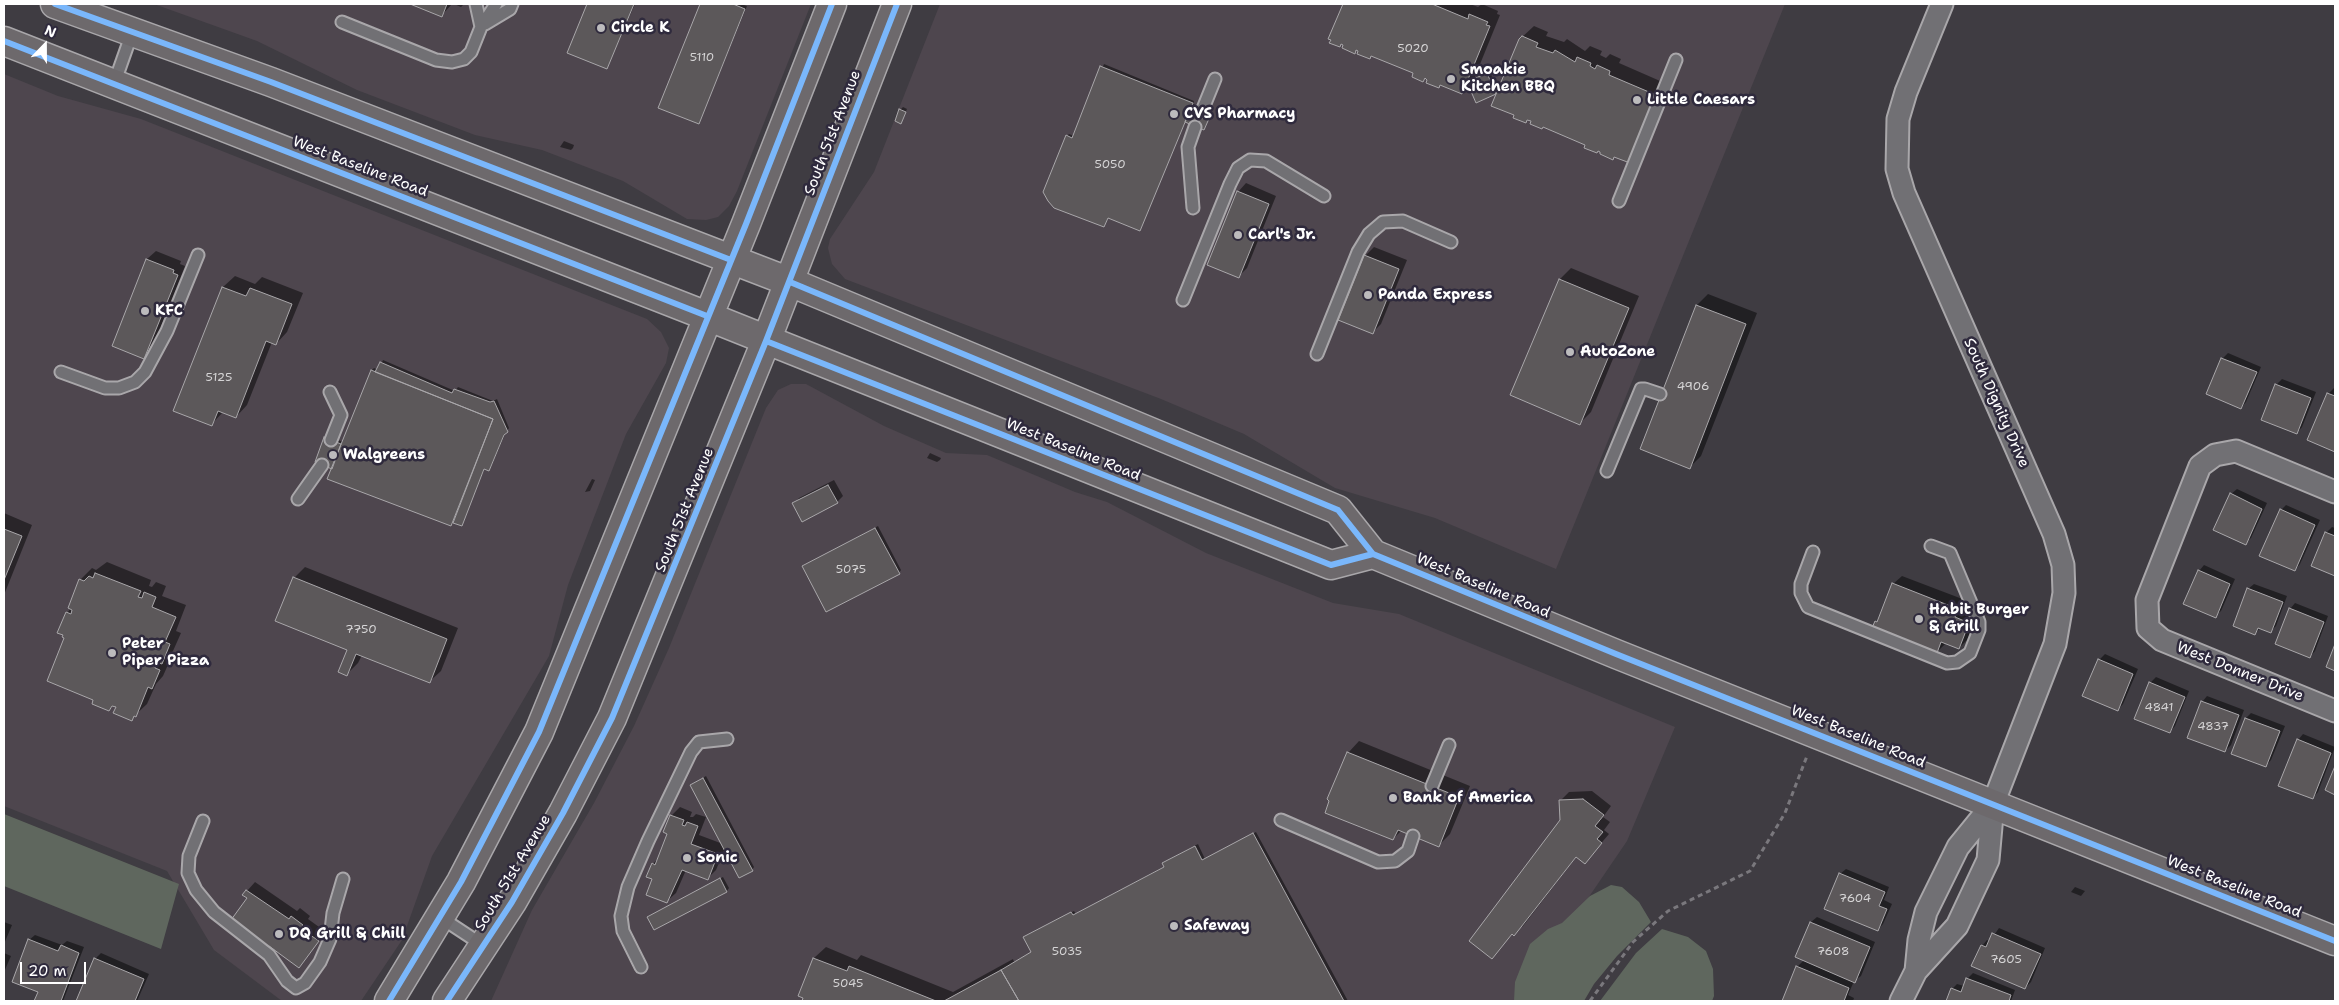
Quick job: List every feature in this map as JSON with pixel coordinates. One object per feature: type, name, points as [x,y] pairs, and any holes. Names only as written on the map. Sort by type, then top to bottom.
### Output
[{"type":"main road","name":"West Baseline Road","points":[[55,4],[271,82],[790,282],[1338,510],[1373,554],[1815,734],[2335,941]]},
{"type":"main road","points":[[389,1001],[440,918],[539,732],[832,4]]},
{"type":"main road","name":"South 51st Avenue","points":[[447,1001],[512,902],[563,813],[612,718],[790,282],[897,4]]},
{"type":"main road","name":"West Baseline Road","points":[[4,42],[707,316],[1331,565],[1373,554]]},
{"type":"street","name":"South Dignity Drive","points":[[1942,4],[1906,92],[1898,119],[1897,169],[1907,201],[2054,534],[2063,565],[2064,593],[2061,620],[2055,644],[1993,804]]},
{"type":"street","name":"West Donner Drive","points":[[2335,492],[2236,451],[2215,454],[2200,466],[2147,600],[2148,628],[2162,640],[2335,711]]},
{"type":"street","points":[[1916,971],[1919,940],[1926,912],[1958,847],[1993,804]]},
{"type":"street","points":[[1901,1001],[1916,971],[1957,926],[1984,870],[1988,860],[1993,804]]},
{"type":"lane","points":[[476,4],[481,26]]},
{"type":"lane","points":[[481,26],[484,4]]},
{"type":"lane","points":[[342,22],[436,60],[452,62],[464,59],[471,52],[481,26],[496,4]]},
{"type":"lane","points":[[481,26],[510,8],[512,4]]},
{"type":"lane","points":[[114,84],[132,33]]},
{"type":"lane","points":[[1619,201],[1676,60]]},
{"type":"lane","points":[[1202,111],[1214,79]]},
{"type":"lane","points":[[1193,208],[1188,147],[1195,126]]},
{"type":"lane","points":[[1183,300],[1238,168],[1250,160],[1266,161],[1324,196]]},
{"type":"lane","points":[[1317,354],[1358,252],[1369,234],[1383,222],[1403,221],[1451,242]]},
{"type":"lane","points":[[61,372],[105,388],[119,388],[134,382],[146,372],[167,331],[198,255]]},
{"type":"lane","points":[[1607,471],[1641,389],[1660,394]]},
{"type":"lane","points":[[330,392],[340,415],[331,440]]},
{"type":"lane","points":[[298,499],[322,465]]},
{"type":"lane","points":[[1813,552],[1801,584],[1801,593],[1808,607],[1947,663],[1957,662],[1970,653],[1979,630],[1979,622],[1950,553],[1931,546]]},
{"type":"lane","points":[[641,968],[623,931],[621,916],[628,886],[690,752],[699,742],[727,739]]},
{"type":"lane","points":[[1432,786],[1449,745]]},
{"type":"lane","points":[[1281,820],[1378,862],[1395,861],[1408,851],[1414,836]]},
{"type":"lane","points":[[203,821],[189,856],[188,873],[196,890],[214,912],[270,955],[287,981],[296,988],[305,983],[320,962],[330,938],[333,913],[343,879]]},
{"type":"lane","points":[[440,918],[484,946]]},
{"type":"path","points":[[1590,1001],[1634,942],[1668,911],[1750,871],[1785,813],[1815,734]]},
{"type":"shaded area","points":[[154,4],[811,4],[737,191],[729,206],[718,217],[706,220],[687,219],[623,181],[542,150],[475,135],[357,90],[257,41]]},
{"type":"shaded area","points":[[940,4],[1785,4],[1556,569],[1435,518],[1335,488],[1244,434],[1161,399],[845,279],[832,264],[828,248],[830,239],[874,172]]},
{"type":"shaded area","points":[[4,74],[58,96],[141,119],[647,319],[661,332],[669,348],[666,363],[626,434],[568,585],[549,656],[432,856],[402,940],[361,1001],[282,1001],[214,950],[167,871],[4,806]]},
{"type":"shaded area","points":[[791,384],[806,384],[884,426],[946,453],[987,455],[1075,492],[1107,502],[1206,553],[1333,603],[1399,614],[1675,727],[1627,841],[1518,1001],[491,1001],[532,910],[594,803],[634,726],[669,648],[766,408],[778,390]]},
{"type":"shaded area","points":[[4,814],[179,884],[161,949],[4,886]]},
{"type":"shaded area","points":[[1611,885],[1622,887],[1639,902],[1651,922],[1617,956],[1594,984],[1584,1001],[1514,1001],[1515,982],[1530,944],[1548,929],[1562,923],[1590,896]]},
{"type":"shaded area","points":[[1662,929],[1688,937],[1706,951],[1713,969],[1714,996],[1712,1001],[1600,1001],[1636,953]]},
{"type":"building","points":[[410,4],[447,4],[442,17]]},
{"type":"building","name":"Circle K","points":[[587,4],[634,4],[607,69],[567,53]]},
{"type":"building","name":"Circle K","points":[[700,4],[733,4],[745,9],[699,124],[658,108]]},
{"type":"building","points":[[1343,4],[1432,4],[1468,19],[1469,14],[1488,22],[1486,25],[1490,26],[1462,94],[1440,85],[1439,88],[1426,83],[1427,80],[1425,78],[1423,82],[1412,77],[1413,73],[1371,56],[1370,59],[1357,54],[1358,51],[1356,50],[1355,54],[1342,48],[1343,45],[1341,44],[1340,47],[1329,43],[1331,40],[1328,39]]},
{"type":"building","points":[[1522,36],[1538,43],[1536,47],[1553,53],[1555,50],[1575,62],[1577,57],[1591,63],[1590,66],[1595,69],[1597,65],[1610,71],[1609,75],[1656,95],[1630,163],[1614,157],[1613,160],[1600,154],[1598,151],[1597,153],[1584,148],[1585,145],[1543,127],[1542,129],[1530,124],[1531,121],[1527,120],[1526,123],[1513,118],[1514,115],[1491,106],[1519,39]]},
{"type":"building","name":"CVS Pharmacy","points":[[1100,66],[1193,103],[1140,231],[1108,218],[1104,227],[1054,208],[1043,192],[1066,135],[1072,138]]},
{"type":"building","points":[[1487,73],[1496,94],[1476,103],[1467,82]]},
{"type":"building","points":[[1191,106],[1211,114],[1204,130],[1185,122]]},
{"type":"building","points":[[899,109],[906,112],[901,124],[895,121]]},
{"type":"building","name":"Carl's Jr.","points":[[1237,191],[1269,204],[1239,278],[1207,265]]},
{"type":"building","name":"Panda Express","points":[[1364,255],[1399,269],[1373,334],[1338,320]]},
{"type":"building","name":"KFC","points":[[146,259],[174,270],[173,273],[178,275],[144,359],[112,346]]},
{"type":"building","name":"AutoZone","points":[[1559,279],[1629,308],[1580,425],[1510,395]]},
{"type":"building","points":[[222,287],[246,296],[250,288],[292,304],[276,345],[266,341],[236,418],[218,411],[212,426],[173,411]]},
{"type":"building","points":[[1696,305],[1746,324],[1690,469],[1640,449]]},
{"type":"building","points":[[2221,358],[2257,372],[2241,409],[2206,394]]},
{"type":"building","points":[[380,362],[452,393],[454,389],[490,402],[494,401],[508,432],[504,435],[489,471],[484,469],[462,526],[453,523],[493,419],[375,372]]},
{"type":"building","name":"Walgreens","points":[[371,370],[493,419],[451,526],[327,479]]},
{"type":"building","points":[[2275,384],[2311,398],[2297,434],[2261,420]]},
{"type":"building","points":[[2327,393],[2335,396],[2335,452],[2307,440]]},
{"type":"building","points":[[324,437],[341,444],[332,469],[315,462]]},
{"type":"building","points":[[828,485],[838,503],[802,522],[792,503]]},
{"type":"building","points":[[2230,493],[2262,509],[2246,545],[2213,530]]},
{"type":"building","points":[[2280,509],[2315,525],[2295,571],[2259,556]]},
{"type":"building","points":[[875,528],[900,574],[826,612],[802,566]]},
{"type":"building","points":[[4,529],[22,536],[4,580]]},
{"type":"building","points":[[2325,532],[2335,536],[2335,576],[2311,566]]},
{"type":"building","points":[[2198,570],[2230,584],[2216,618],[2183,604]]},
{"type":"building","name":"Peter Piper Pizza","points":[[95,573],[141,591],[138,597],[142,598],[144,592],[156,597],[152,607],[176,617],[165,642],[170,644],[162,664],[157,662],[155,668],[160,670],[152,689],[148,687],[136,717],[134,716],[132,721],[113,713],[116,707],[112,706],[109,711],[92,704],[93,700],[47,681],[64,638],[62,637],[63,635],[57,633],[66,612],[71,614],[72,610],[68,608],[79,579],[84,581],[89,576],[93,578]]},
{"type":"building","points":[[293,577],[447,639],[430,683],[356,654],[347,676],[338,672],[347,650],[275,621]]},
{"type":"building","name":"Habit Burger & Grill","points":[[1892,583],[1958,609],[1955,617],[1969,623],[1959,649],[1941,642],[1937,653],[1872,628],[1875,621],[1877,622]]},
{"type":"building","points":[[2247,588],[2283,602],[2271,633],[2258,628],[2255,635],[2233,626]]},
{"type":"building","points":[[2289,608],[2324,622],[2310,658],[2275,644]]},
{"type":"building","points":[[2335,644],[2335,671],[2326,667]]},
{"type":"building","points":[[2098,659],[2133,674],[2118,711],[2082,696]]},
{"type":"building","points":[[2149,682],[2185,697],[2170,733],[2134,719]]},
{"type":"building","points":[[2201,701],[2239,715],[2225,752],[2187,738]]},
{"type":"building","points":[[2245,718],[2280,731],[2266,767],[2231,754]]},
{"type":"building","points":[[2297,739],[2331,753],[2313,799],[2278,786]]},
{"type":"building","name":"Bank of America","points":[[1347,752],[1459,797],[1439,847],[1398,830],[1393,840],[1325,813],[1329,801],[1327,799]]},
{"type":"building","points":[[2335,766],[2335,795],[2325,790]]},
{"type":"building","points":[[703,778],[753,871],[739,878],[690,785]]},
{"type":"building","points":[[1583,799],[1604,815],[1595,826],[1603,832],[1597,839],[1602,843],[1585,864],[1576,857],[1514,936],[1512,934],[1492,959],[1469,941],[1560,820],[1559,800]]},
{"type":"building","name":"Sonic","points":[[670,815],[684,820],[682,825],[685,826],[687,822],[698,826],[691,844],[718,854],[708,880],[682,870],[667,903],[646,895],[652,879],[646,877],[652,863],[655,865],[667,834],[663,832]]},
{"type":"building","name":"Safeway","points":[[1253,833],[1344,1001],[1019,1001],[1001,970],[1031,952],[1023,937],[1071,912],[1073,915],[1164,867],[1162,863],[1195,846],[1202,860]]},
{"type":"building","points":[[1839,873],[1885,892],[1879,906],[1887,909],[1878,931],[1824,909]]},
{"type":"building","points":[[720,878],[727,892],[654,930],[647,917]]},
{"type":"building","name":"DQ Grill & Chill","points":[[246,890],[289,919],[291,916],[303,925],[300,928],[319,941],[299,968],[269,946],[267,949],[231,920],[247,898],[242,895]]},
{"type":"building","points":[[1810,922],[1870,947],[1855,983],[1795,957]]},
{"type":"building","points":[[1992,933],[2041,954],[2025,989],[1971,966],[1981,945],[1986,947]]},
{"type":"building","points":[[28,939],[58,951],[61,945],[79,953],[61,1001],[34,1001],[38,992],[12,982]]},
{"type":"building","points":[[94,958],[144,979],[135,1001],[76,1001]]},
{"type":"building","points":[[813,958],[847,971],[849,966],[936,1001],[802,1001],[803,998],[798,996]]},
{"type":"building","points":[[1796,966],[1849,988],[1844,1001],[1782,1001]]},
{"type":"building","points":[[1001,970],[1019,1001],[944,1001]]},
{"type":"building","points":[[1966,978],[2011,995],[2009,1001],[1946,1001],[1951,988],[1961,992]]},
{"type":"cycle path","points":[[55,4],[271,82],[731,260]]},
{"type":"cycle path","points":[[389,1001],[461,882],[539,732],[746,224],[832,4]]},
{"type":"cycle path","points":[[447,1001],[512,902],[563,813],[612,718],[766,341],[897,4]]},
{"type":"cycle path","points":[[4,41],[707,316]]},
{"type":"cycle path","points":[[790,282],[1338,510],[1373,554],[1616,654],[2335,941]]},
{"type":"cycle path","points":[[766,341],[1331,565],[1373,554]]},
{"type":"place","name":"Circle K","points":[[601,28]]},
{"type":"place","name":"Smoakie Kitchen BBQ","points":[[1451,79]]},
{"type":"place","name":"Little Caesars","points":[[1637,100]]},
{"type":"place","name":"CVS Pharmacy","points":[[1174,114]]},
{"type":"place","name":"Carl's Jr.","points":[[1238,235]]},
{"type":"place","name":"Panda Express","points":[[1368,295]]},
{"type":"place","name":"KFC","points":[[145,311]]},
{"type":"place","name":"AutoZone","points":[[1570,352]]},
{"type":"place","name":"Walgreens","points":[[333,455]]},
{"type":"place","name":"Habit Burger & Grill","points":[[1919,619]]},
{"type":"place","name":"Peter Piper Pizza","points":[[112,653]]},
{"type":"place","name":"Bank of America","points":[[1393,798]]},
{"type":"place","name":"Sonic","points":[[687,858]]},
{"type":"place","name":"Safeway","points":[[1174,926]]},
{"type":"place","name":"DQ Grill & Chill","points":[[279,934]]}]
